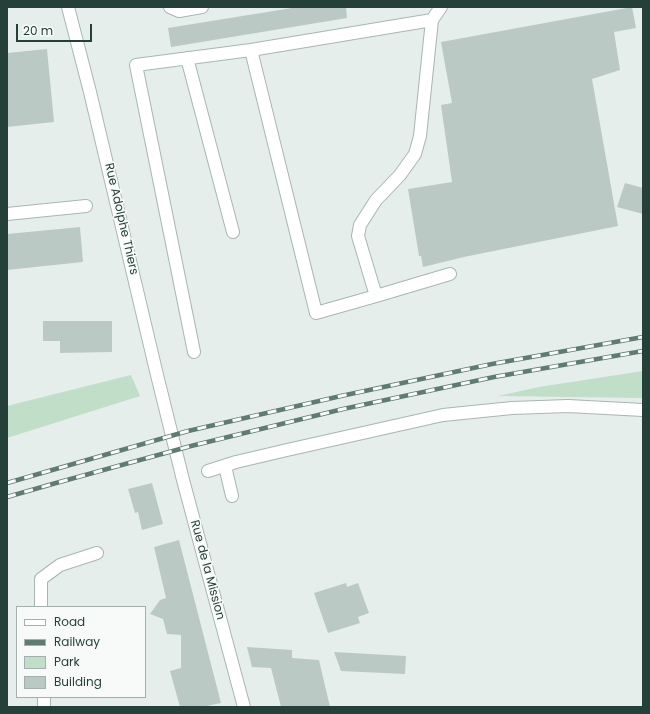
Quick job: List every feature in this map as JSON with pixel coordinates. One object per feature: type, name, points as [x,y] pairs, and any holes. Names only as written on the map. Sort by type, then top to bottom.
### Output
[{"type":"street","name":"Rue Adolphe Thiers","points":[[68,7],[92,100],[171,432]]},
{"type":"street","points":[[170,7],[179,11],[202,7]]},
{"type":"street","points":[[376,296],[358,236],[360,225],[376,200],[400,175],[414,154],[420,136],[432,20],[441,7]]},
{"type":"street","points":[[194,352],[136,65],[251,50],[432,20]]},
{"type":"street","points":[[251,50],[316,313],[450,274]]},
{"type":"street","points":[[187,58],[233,232]]},
{"type":"street","points":[[7,214],[86,206]]},
{"type":"street","points":[[208,471],[236,462],[444,415],[512,408],[568,406],[643,410]]},
{"type":"street","name":"Rue de la Mission","points":[[171,432],[182,480],[244,707]]},
{"type":"street","points":[[225,466],[232,496]]},
{"type":"street","points":[[41,606],[41,578],[60,565],[97,553]]},
{"type":"green space","points":[[643,371],[643,398],[498,396],[539,387]]},
{"type":"green space","points":[[131,375],[140,396],[7,438],[7,406]]},
{"type":"building","points":[[298,7],[346,7],[347,18],[171,47],[168,28]]},
{"type":"building","points":[[632,7],[636,28],[614,32],[620,70],[592,79],[618,226],[464,257],[423,267],[421,256],[419,256],[408,189],[452,182],[441,105],[452,103],[441,42]]},
{"type":"building","points":[[47,49],[54,122],[7,127],[7,53]]},
{"type":"building","points":[[625,183],[643,188],[643,214],[617,207]]},
{"type":"building","points":[[80,227],[83,262],[7,270],[7,234]]},
{"type":"building","points":[[43,321],[112,321],[112,352],[60,353],[60,341],[43,341]]},
{"type":"building","points":[[152,483],[163,524],[142,530],[138,512],[135,513],[128,489]]},
{"type":"building","points":[[179,540],[221,703],[202,707],[180,707],[170,671],[181,668],[181,635],[167,634],[163,619],[150,614],[160,600],[166,598],[154,547]]},
{"type":"building","points":[[346,583],[347,587],[358,583],[369,613],[358,617],[360,623],[328,633],[314,593]]},
{"type":"building","points":[[247,647],[292,650],[292,658],[319,660],[330,707],[281,707],[271,668],[252,667]]},
{"type":"building","points":[[334,652],[406,656],[405,674],[341,671]]},
{"type":"railway","points":[[7,483],[188,431],[341,396],[492,364],[643,337]]},
{"type":"railway","points":[[7,497],[191,446],[343,409],[494,377],[643,351]]}]
